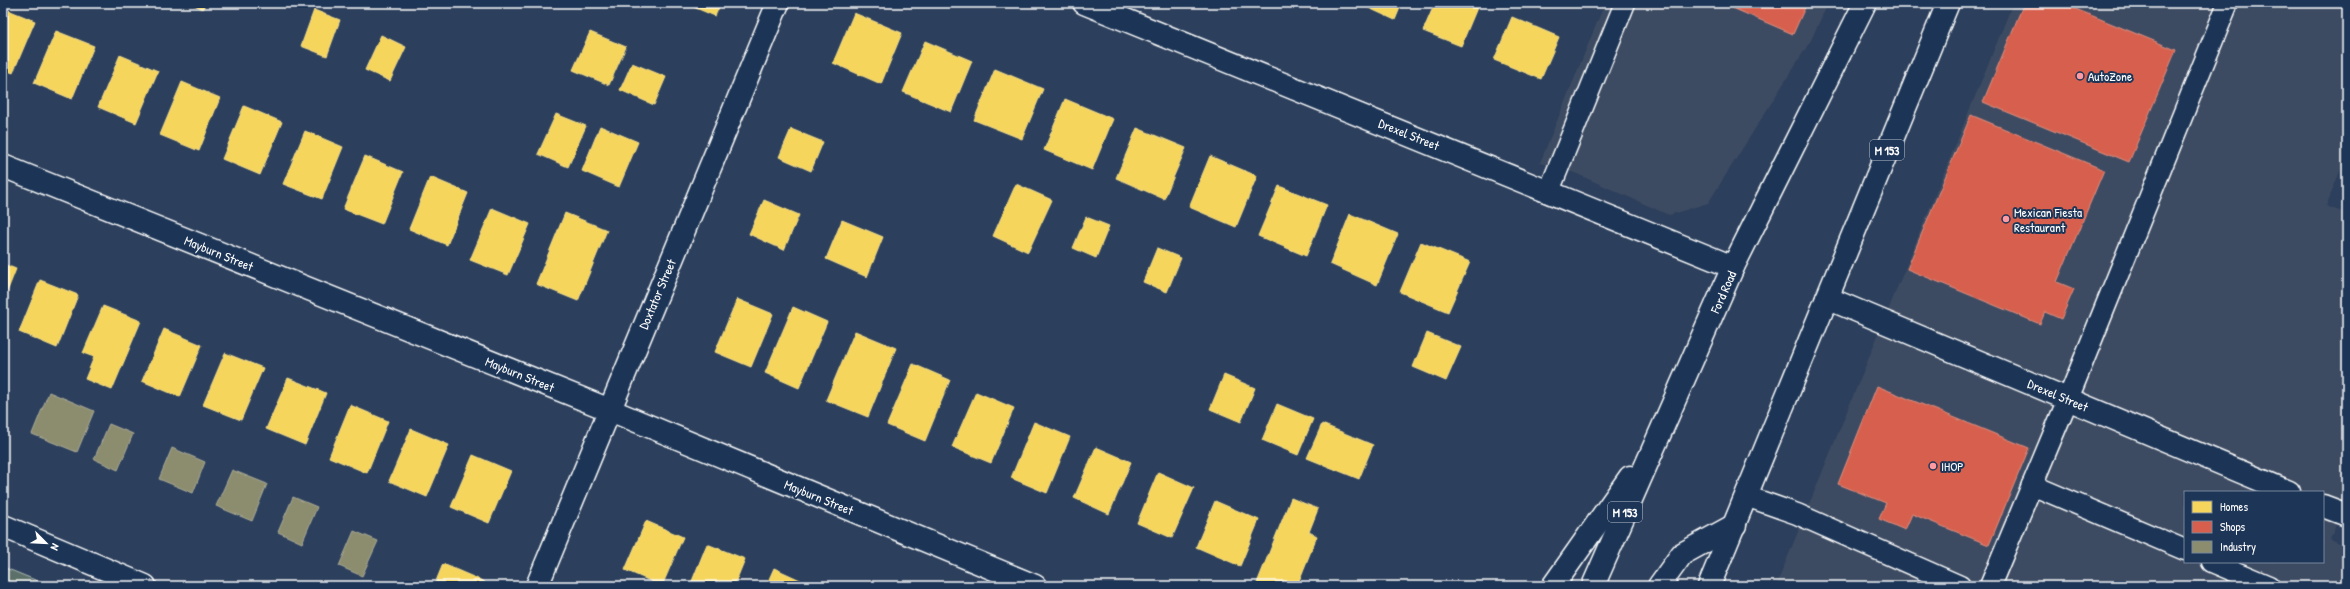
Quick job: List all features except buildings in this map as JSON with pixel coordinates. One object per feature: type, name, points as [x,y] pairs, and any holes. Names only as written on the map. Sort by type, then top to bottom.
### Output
[{"type":"street","name":"Doxtator Street","points":[[537,586],[778,3]]},
{"type":"street","name":"Drexel Street","points":[[1084,3],[1733,267]]},
{"type":"street","name":"Ford Road","points":[[1593,586],[1733,267],[1865,3]]},
{"type":"street","name":"M 153","points":[[1709,586],[1948,3]]},
{"type":"street","name":"Mayburn Street","points":[[3,166],[610,410],[1035,586]]},
{"type":"street","name":"Drexel Street","points":[[1827,298],[2287,491]]},
{"type":"street","points":[[1553,586],[1657,438]]},
{"type":"street","points":[[2324,506],[2347,515]]},
{"type":"street","points":[[1659,586],[1682,554],[1735,525]]},
{"type":"street","points":[[3,526],[145,586]]},
{"type":"lane","points":[[1549,191],[1625,3]]},
{"type":"lane","points":[[1990,586],[2068,399],[2228,3]]},
{"type":"lane","points":[[2032,485],[2184,550]]},
{"type":"lane","points":[[1746,496],[1797,514],[1960,586]]},
{"type":"lane","points":[[2214,563],[2269,586]]},
{"type":"shaded area","points":[[1605,3],[1828,3],[1811,40],[1708,203],[1669,215],[1575,173],[1540,163]]},
{"type":"shaded area","points":[[2013,3],[2347,3],[2347,154],[2326,206],[2347,214],[2347,497],[2330,540],[2347,547],[2347,586],[1776,586]]},
{"type":"green space","points":[[3,567],[50,586],[3,586]]},
{"type":"place","name":"AutoZone","points":[[2080,76]]},
{"type":"place","name":"Mexican Fiesta Restaurant","points":[[2006,219]]},
{"type":"place","name":"IHOP","points":[[1933,466]]}]
